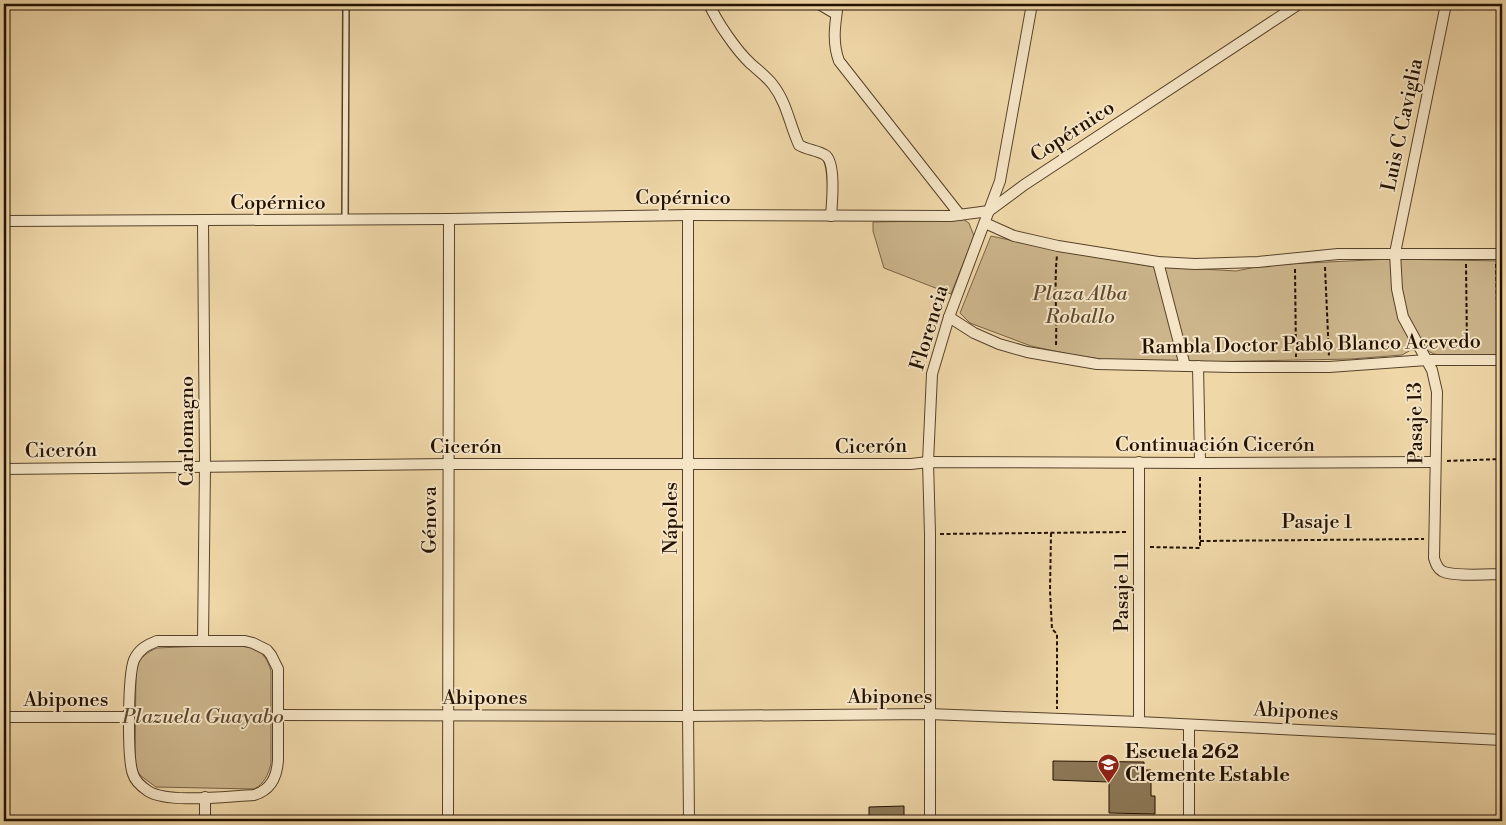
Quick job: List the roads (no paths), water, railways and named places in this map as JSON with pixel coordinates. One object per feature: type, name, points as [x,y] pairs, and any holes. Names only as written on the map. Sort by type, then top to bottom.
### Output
[{"type":"street","points":[[710,4],[714,15],[736,46],[774,86],[786,109],[799,145],[829,158],[832,174],[831,216]]},
{"type":"street","points":[[819,4],[836,14]]},
{"type":"street","points":[[838,4],[834,40],[839,61],[960,215]]},
{"type":"street","name":"Florencia","points":[[930,821],[930,534],[928,462],[932,374],[950,317],[1000,181],[1032,4]]},
{"type":"street","name":"Copérnico","points":[[4,221],[345,220],[688,215],[960,215],[990,210],[1024,185],[1299,4]]},
{"type":"street","name":"Luis C Caviglia","points":[[1395,253],[1446,4]]},
{"type":"street","name":"Nápoles","points":[[688,215],[689,821]]},
{"type":"street","name":"Génova","points":[[448,219],[448,821]]},
{"type":"street","name":"Carlomagno","points":[[203,220],[205,467],[203,640]]},
{"type":"street","points":[[984,224],[1014,236],[1058,246],[1158,262],[1213,264],[1258,262],[1325,254],[1499,254]]},
{"type":"street","name":"Pasaje 13","points":[[1395,253],[1397,289],[1404,317],[1432,370],[1437,392],[1434,558],[1439,569],[1449,574],[1502,574]]},
{"type":"street","points":[[1158,262],[1184,366]]},
{"type":"street","name":"Rambla Doctor Pablo Blanco Acevedo","points":[[950,317],[962,327],[985,338],[1027,352],[1097,364],[1123,366],[1329,367],[1427,360],[1500,360]]},
{"type":"street","points":[[1198,366],[1200,463]]},
{"type":"street","name":"Cicerón","points":[[4,469],[448,464],[911,464],[928,462]]},
{"type":"street","name":"Continuación Cicerón","points":[[928,462],[1435,462]]},
{"type":"street","name":"Pasaje 11","points":[[1139,462],[1139,722]]},
{"type":"street","points":[[203,640],[245,641],[252,643],[271,654],[278,669],[278,770],[275,779],[269,787],[261,792],[205,797],[165,797],[155,795],[141,785],[133,775],[130,761],[129,718],[132,666],[135,660],[141,649],[157,641],[203,640]]},
{"type":"street","name":"Abipones","points":[[278,716],[929,714],[1139,722],[1502,740]]},
{"type":"street","name":"Abipones","points":[[4,717],[129,718]]},
{"type":"street","points":[[1189,725],[1189,821]]},
{"type":"street","points":[[205,797],[205,821]]},
{"type":"lane","points":[[345,220],[346,4]]},
{"type":"place","name":"Escuela 262 Clemente Estable","points":[[1109,783]]},
{"type":"park label","name":"Plaza Alba Roballo","points":[[1080,306]]},
{"type":"park label","name":"Plazuela Guayabo","points":[[203,717]]}]
